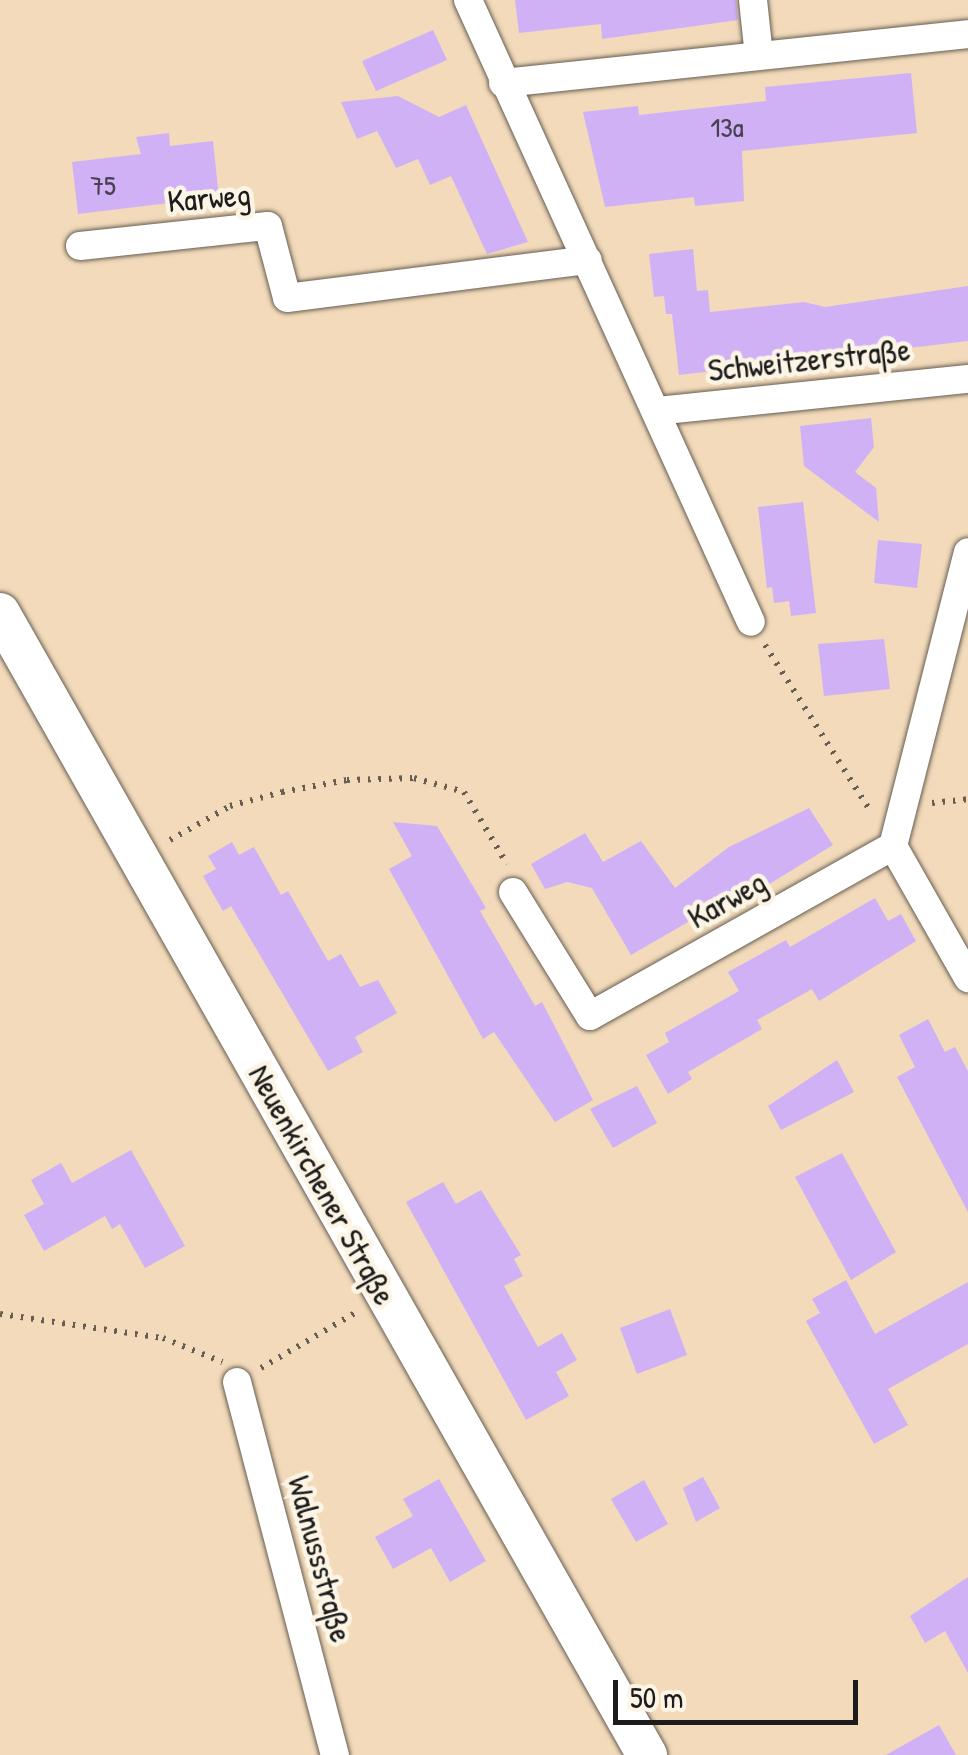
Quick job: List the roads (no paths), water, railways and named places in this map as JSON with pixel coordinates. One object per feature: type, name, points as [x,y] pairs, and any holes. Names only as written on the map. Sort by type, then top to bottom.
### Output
[{"type":"street","points":[[468,0],[751,622]]},
{"type":"street","points":[[753,0],[759,56]]},
{"type":"street","points":[[503,83],[968,34]]},
{"type":"street","name":"Karweg","points":[[80,246],[268,226],[287,298],[588,260]]},
{"type":"street","name":"Schweitzerstraße","points":[[657,411],[968,379]]},
{"type":"street","points":[[968,552],[892,846],[968,978]]},
{"type":"street","name":"Neuenkirchener Straße","points":[[0,613],[647,1755]]},
{"type":"street","name":"Karweg","points":[[513,892],[590,1016],[892,846]]},
{"type":"street","name":"Walnussstraße","points":[[237,1382],[335,1755]]}]
